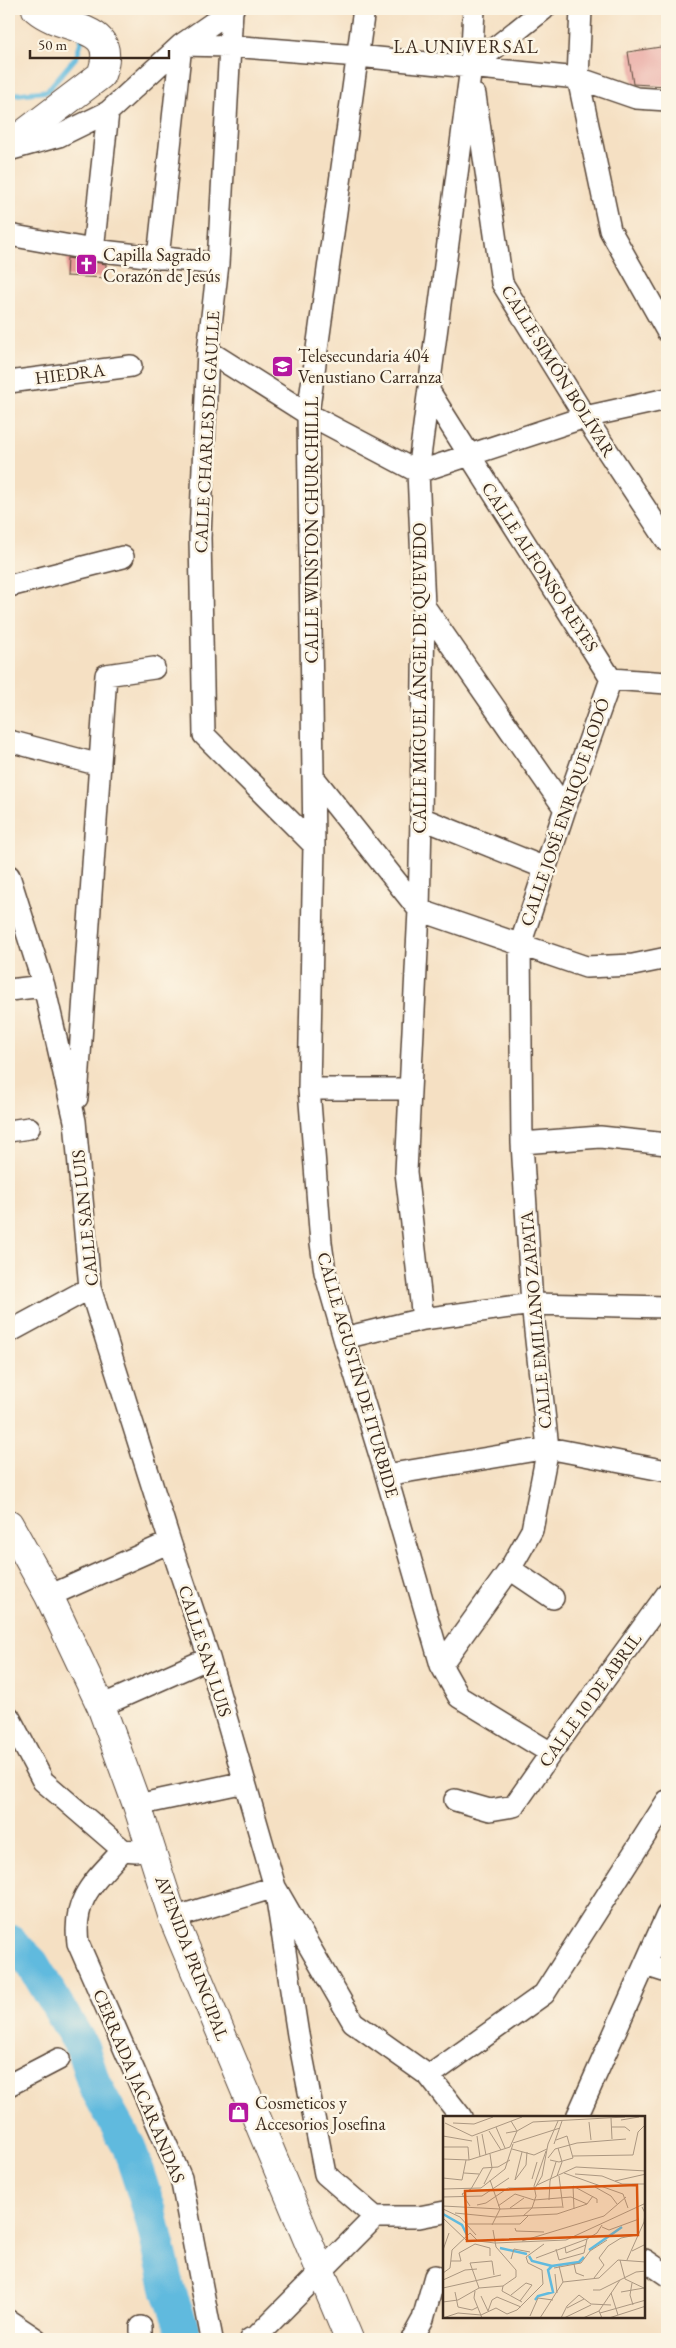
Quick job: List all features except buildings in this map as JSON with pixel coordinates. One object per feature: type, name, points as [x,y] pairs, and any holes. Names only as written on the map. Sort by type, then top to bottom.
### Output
[{"type":"street","points":[[9,145],[101,75],[106,61],[106,48],[102,40],[95,34],[64,23],[36,9]]},
{"type":"street","points":[[9,150],[58,136],[108,112],[181,45],[233,9]]},
{"type":"street","name":"CALLE CHARLES DE GAULLE","points":[[233,9],[218,264],[208,351],[200,538],[204,735],[314,845]]},
{"type":"street","name":"CALLE WINSTON CHURCHILLL","points":[[314,845],[308,414],[364,9]]},
{"type":"street","name":"CALLE MIGUEL ÁNGEL DE QUEVEDO","points":[[423,1319],[406,1172],[422,818],[424,606],[418,472],[471,67],[474,9]]},
{"type":"street","points":[[471,67],[544,9]]},
{"type":"street","points":[[581,9],[578,78],[610,230],[667,331]]},
{"type":"street","points":[[181,45],[230,46],[358,56],[578,78],[636,98],[667,100]]},
{"type":"street","points":[[158,258],[181,45]]},
{"type":"street","name":"CALLE SIMÓN BOLÍVAR","points":[[471,67],[502,283],[585,417],[667,541]]},
{"type":"street","points":[[93,250],[108,112]]},
{"type":"street","points":[[9,235],[93,250],[218,264]]},
{"type":"street","points":[[208,351],[308,414],[418,472],[585,417],[667,399]]},
{"type":"street","name":"HIEDRA","points":[[9,382],[131,366]]},
{"type":"street","name":"CALLE ALFONSO REYES","points":[[429,391],[611,679]]},
{"type":"street","points":[[9,586],[123,557]]},
{"type":"street","points":[[424,606],[565,809]]},
{"type":"street","name":"CALLE SAN LUIS","points":[[75,1121],[106,676],[154,668]]},
{"type":"street","points":[[611,679],[667,683]]},
{"type":"street","name":"CALLE JOSÉ ENRIQUE RODÓ","points":[[520,945],[611,679]]},
{"type":"street","points":[[9,741],[100,765]]},
{"type":"street","points":[[314,778],[419,910],[586,967],[633,966],[667,958]]},
{"type":"street","points":[[422,818],[545,868]]},
{"type":"street","name":"CALLE AGUSTÍN DE ITURBIDE","points":[[314,845],[309,1089],[325,1272],[441,1665],[459,1697],[551,1753]]},
{"type":"street","name":"CALLE SAN LUIS","points":[[9,876],[44,986],[75,1121],[90,1288],[170,1542],[209,1658],[275,1887],[353,2022],[429,2076],[461,2116]]},
{"type":"street","name":"CALLE EMILIANO ZAPATA","points":[[441,1665],[510,1569],[532,1530],[548,1448],[532,1304],[522,1143],[520,945]]},
{"type":"street","points":[[9,990],[44,986]]},
{"type":"street","points":[[309,1089],[410,1089]]},
{"type":"street","points":[[522,1143],[600,1137],[667,1144]]},
{"type":"street","points":[[9,1332],[90,1288]]},
{"type":"street","points":[[344,1338],[423,1319],[532,1304],[667,1307]]},
{"type":"street","points":[[386,1475],[548,1448],[667,1472]]},
{"type":"street","name":"AVENIDA PRINCIPAL","points":[[9,1524],[49,1596],[101,1706],[137,1805],[173,1918],[349,2339]]},
{"type":"street","points":[[49,1596],[170,1542]]},
{"type":"street","points":[[510,1569],[553,1598]]},
{"type":"street","name":"CALLE 10 DE ABRIL","points":[[455,1800],[490,1810],[514,1806],[667,1594]]},
{"type":"street","points":[[101,1706],[209,1658]]},
{"type":"street","points":[[9,1717],[43,1780],[123,1850],[152,1850]]},
{"type":"street","points":[[137,1805],[245,1782]]},
{"type":"street","points":[[429,2076],[544,1994],[667,1801]]},
{"type":"street","name":"CERRADA JACARANDAS","points":[[123,1850],[87,1891],[78,1909],[76,1926],[78,1943],[181,2178],[212,2339]]},
{"type":"street","points":[[173,1918],[275,1887],[298,2034],[325,2174],[375,2217],[418,2217],[443,2212]]},
{"type":"street","points":[[577,2116],[667,1915]]},
{"type":"street","points":[[645,1965],[667,1972]]},
{"type":"street","points":[[9,2085],[59,2059]]},
{"type":"street","points":[[250,2339],[257,2336],[375,2217]]},
{"type":"street","points":[[646,2261],[667,2275]]},
{"type":"street","points":[[412,2339],[423,2319],[435,2276]]},
{"type":"street","points":[[9,2321],[36,2339]]},
{"type":"waterway","points":[[85,24],[88,9]]},
{"type":"waterway","points":[[9,95],[47,91],[77,56],[82,38]]},
{"type":"waterway","points":[[9,1941],[32,1963],[82,2047],[94,2084],[129,2147],[150,2212],[169,2291],[182,2327],[184,2339]]},
{"type":"place","name":"Capilla Sagrado Corazón de Jesús","points":[[87,265]]},
{"type":"place","name":"Telesecundaria 404 Venustiano Carranza","points":[[282,366]]},
{"type":"place","name":"Cosmeticos y Accesorios Josefina","points":[[239,2113]]},
{"type":"district","name":"LA UNIVERSAL","points":[[466,46]]}]
